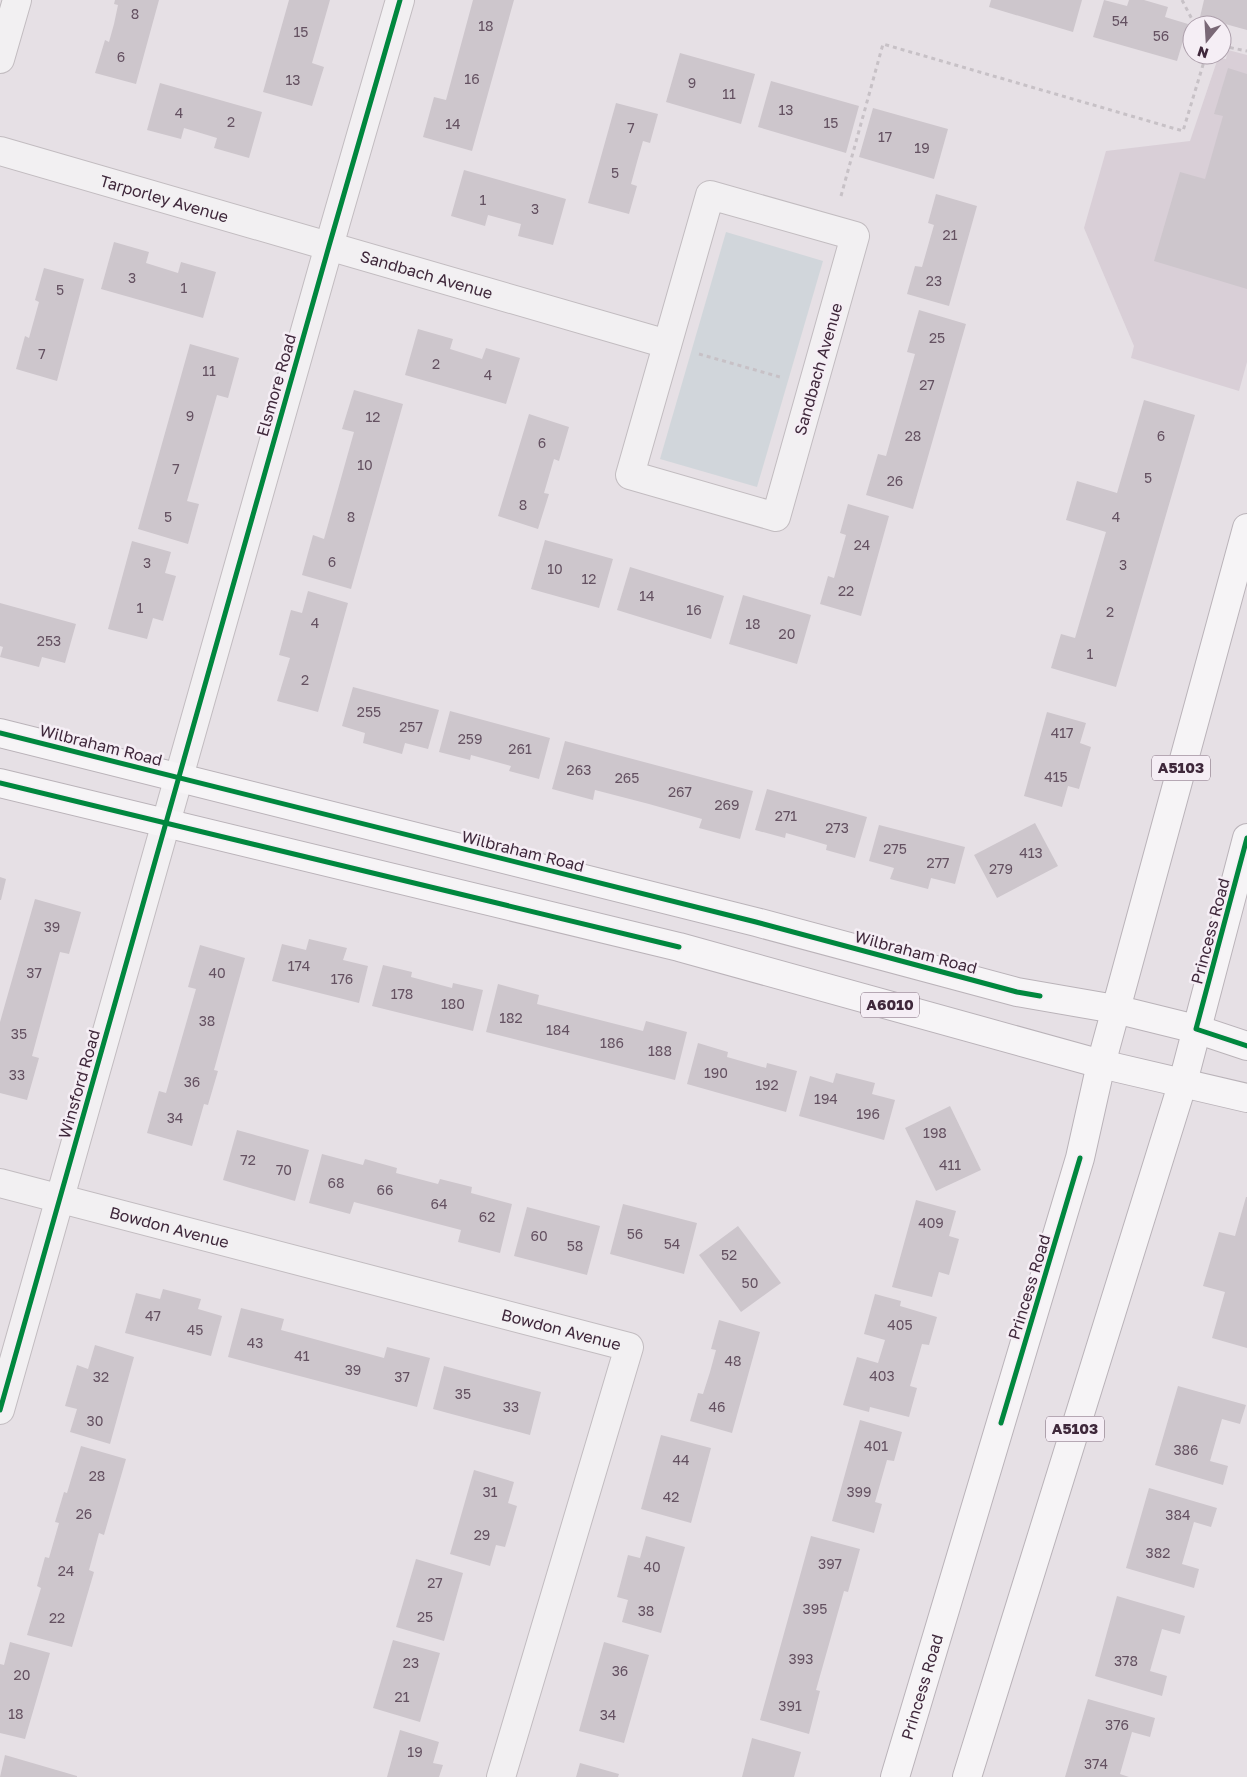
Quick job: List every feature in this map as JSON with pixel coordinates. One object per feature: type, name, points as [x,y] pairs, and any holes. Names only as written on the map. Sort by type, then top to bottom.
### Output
[{"type":"highway","name":"Princess Road","points":[[895,1777],[1080,1158],[1101,1064],[1247,528]]},
{"type":"highway","name":"Wilbraham Road","points":[[0,733],[756,922],[1017,992],[1116,1009],[1196,1029],[1247,1046]]},
{"type":"highway","name":"A6010","points":[[0,783],[679,948],[1101,1064],[1247,1098]]},
{"type":"highway","name":"Princess Road","points":[[967,1777],[1182,1082],[1247,838]]},
{"type":"street","points":[[0,59],[17,0]]},
{"type":"street","name":"Elsmore Road","points":[[178,777],[400,0]]},
{"type":"street","name":"Tarporley Avenue","points":[[0,151],[329,246]]},
{"type":"street","name":"Sandbach Avenue","points":[[710,195],[855,236],[776,518],[630,475],[667,344],[710,195]]},
{"type":"street","name":"Sandbach Avenue","points":[[329,246],[667,344]]},
{"type":"street","name":"Winsford Road","points":[[1,1401],[60,1199],[178,777]]},
{"type":"street","points":[[0,1183],[60,1199]]},
{"type":"street","name":"Bowdon Avenue","points":[[60,1199],[629,1347],[501,1777]]},
{"type":"path","points":[[1182,0],[1190,15]]},
{"type":"path","points":[[831,230],[883,44],[1183,131],[1203,65]]},
{"type":"path","points":[[1232,48],[1247,51]]},
{"type":"path","points":[[667,344],[813,387]]},
{"type":"shaded area","points":[[1232,51],[1247,55],[1247,362],[1239,391],[1131,358],[1134,346],[1084,228],[1106,151],[1190,141],[1216,65],[1232,65]]},
{"type":"shaded area","points":[[726,232],[823,261],[757,487],[660,459]]},
{"type":"building","points":[[115,0],[159,0],[136,84],[95,73],[105,40],[109,42],[114,24],[118,5],[114,4]]},
{"type":"building","points":[[289,0],[330,0],[312,63],[324,67],[312,106],[263,92]]},
{"type":"building","points":[[473,0],[514,0],[472,151],[423,137],[434,97],[446,100]]},
{"type":"building","points":[[991,0],[1082,0],[1073,32],[989,7]]},
{"type":"building","points":[[1104,0],[1127,6],[1129,0],[1144,0],[1168,7],[1165,17],[1182,22],[1182,44],[1177,61],[1093,37]]},
{"type":"building","points":[[1204,0],[1247,0],[1247,30],[1232,26],[1232,15],[1200,15]]},
{"type":"building","points":[[680,53],[755,74],[741,124],[666,102]]},
{"type":"building","points":[[1228,68],[1247,74],[1247,289],[1154,261],[1180,172],[1205,179],[1223,116],[1214,114]]},
{"type":"building","points":[[771,81],[859,106],[846,153],[758,127]]},
{"type":"building","points":[[160,83],[262,112],[249,158],[214,148],[217,138],[184,128],[181,139],[147,130]]},
{"type":"building","points":[[616,103],[658,114],[650,143],[643,141],[631,184],[637,186],[629,214],[588,203]]},
{"type":"building","points":[[873,108],[948,129],[934,179],[859,157]]},
{"type":"building","points":[[464,170],[566,199],[553,245],[518,236],[521,224],[488,215],[485,226],[451,216]]},
{"type":"building","points":[[936,194],[977,206],[949,306],[907,294],[915,266],[922,267],[934,225],[928,223]]},
{"type":"building","points":[[114,242],[149,252],[146,263],[178,273],[181,262],[216,272],[203,318],[101,289]]},
{"type":"building","points":[[44,268],[84,279],[57,381],[16,369],[25,336],[29,338],[39,302],[35,300]]},
{"type":"building","points":[[919,310],[966,324],[913,509],[866,495],[878,454],[886,456],[915,354],[907,352]]},
{"type":"building","points":[[418,329],[453,339],[450,349],[482,359],[486,348],[520,358],[506,404],[405,375]]},
{"type":"building","points":[[190,344],[239,358],[228,398],[217,395],[187,501],[199,504],[188,544],[138,529]]},
{"type":"building","points":[[354,390],[403,404],[351,589],[302,575],[313,535],[324,539],[354,432],[342,429]]},
{"type":"building","points":[[1144,400],[1195,415],[1116,687],[1051,668],[1061,634],[1075,638],[1106,532],[1066,520],[1077,481],[1117,493]]},
{"type":"building","points":[[529,414],[569,427],[559,461],[554,459],[544,493],[549,494],[538,529],[498,516]]},
{"type":"building","points":[[848,504],[889,516],[861,616],[820,604],[828,576],[834,578],[846,535],[840,533]]},
{"type":"building","points":[[545,540],[613,559],[599,608],[531,589]]},
{"type":"building","points":[[132,541],[171,552],[165,573],[176,576],[163,621],[153,618],[147,639],[108,629]]},
{"type":"building","points":[[630,567],[724,596],[711,639],[617,610]]},
{"type":"building","points":[[308,591],[348,603],[318,712],[277,701],[290,658],[279,655],[291,610],[302,613]]},
{"type":"building","points":[[743,595],[811,615],[797,664],[729,644]]},
{"type":"building","points":[[0,603],[76,624],[65,663],[42,657],[39,667],[0,657],[3,647],[0,646]]},
{"type":"building","points":[[353,687],[439,710],[428,749],[405,743],[402,754],[363,743],[365,733],[342,726]]},
{"type":"building","points":[[450,711],[550,738],[539,779],[509,771],[511,766],[471,755],[470,760],[439,752]]},
{"type":"building","points":[[1047,712],[1086,723],[1080,743],[1091,747],[1079,789],[1068,786],[1062,807],[1024,796]]},
{"type":"building","points":[[565,741],[753,791],[740,839],[699,828],[702,819],[649,804],[595,790],[593,800],[552,789]]},
{"type":"building","points":[[767,789],[867,817],[855,858],[826,850],[827,845],[786,833],[785,838],[755,830]]},
{"type":"building","points":[[1035,823],[1058,866],[997,898],[974,855]]},
{"type":"building","points":[[879,825],[965,847],[955,884],[931,878],[928,889],[890,879],[894,868],[869,861]]},
{"type":"building","points":[[0,877],[6,879],[1,900],[0,900]]},
{"type":"building","points":[[35,899],[81,912],[69,954],[60,952],[32,1056],[39,1058],[27,1100],[0,1093],[0,1022]]},
{"type":"building","points":[[309,939],[347,948],[343,960],[368,966],[359,1003],[272,981],[282,944],[306,950]]},
{"type":"building","points":[[200,945],[245,958],[214,1070],[218,1071],[208,1105],[204,1104],[192,1146],[147,1133],[159,1091],[166,1093],[196,989],[188,987]]},
{"type":"building","points":[[383,965],[412,972],[411,977],[452,988],[453,983],[483,990],[473,1031],[372,1006]]},
{"type":"building","points":[[498,984],[539,995],[537,1004],[643,1031],[646,1021],[687,1032],[675,1080],[486,1032]]},
{"type":"building","points":[[698,1043],[728,1052],[727,1057],[766,1068],[767,1063],[797,1071],[786,1112],[687,1084]]},
{"type":"building","points":[[836,1073],[875,1083],[872,1094],[895,1100],[884,1140],[799,1116],[810,1076],[833,1083]]},
{"type":"building","points":[[950,1106],[981,1170],[936,1191],[905,1128]]},
{"type":"building","points":[[237,1130],[309,1150],[295,1201],[223,1180]]},
{"type":"building","points":[[322,1154],[363,1165],[365,1159],[397,1168],[396,1173],[438,1184],[440,1179],[472,1187],[471,1193],[512,1204],[500,1253],[458,1242],[461,1230],[354,1202],[350,1214],[309,1203]]},
{"type":"building","points":[[1246,1197],[1247,1348],[1212,1338],[1225,1292],[1203,1286],[1219,1232],[1235,1236]]},
{"type":"building","points":[[916,1200],[956,1211],[949,1236],[959,1239],[949,1275],[939,1272],[932,1297],[892,1287]]},
{"type":"building","points":[[623,1204],[697,1223],[684,1274],[610,1254]]},
{"type":"building","points":[[527,1207],[600,1226],[587,1275],[514,1256]]},
{"type":"building","points":[[738,1226],[781,1283],[741,1312],[699,1255]]},
{"type":"building","points":[[163,1289],[201,1299],[198,1309],[222,1316],[211,1356],[125,1333],[136,1293],[160,1299]]},
{"type":"building","points":[[875,1294],[901,1301],[900,1306],[937,1317],[929,1345],[922,1344],[910,1386],[917,1388],[909,1417],[870,1407],[869,1412],[843,1405],[857,1357],[878,1363],[885,1340],[864,1334]]},
{"type":"building","points":[[241,1308],[284,1319],[281,1330],[384,1358],[387,1347],[430,1358],[417,1407],[228,1357]]},
{"type":"building","points":[[719,1320],[760,1332],[732,1433],[690,1421],[698,1393],[703,1394],[710,1372],[716,1350],[711,1349]]},
{"type":"building","points":[[95,1345],[134,1357],[110,1444],[70,1432],[77,1409],[65,1406],[77,1365],[88,1369]]},
{"type":"building","points":[[444,1366],[541,1392],[530,1435],[433,1409]]},
{"type":"building","points":[[1178,1386],[1246,1405],[1240,1424],[1222,1419],[1210,1461],[1228,1466],[1223,1485],[1155,1465]]},
{"type":"building","points":[[860,1420],[902,1432],[894,1461],[887,1460],[875,1502],[882,1504],[874,1533],[832,1521]]},
{"type":"building","points":[[661,1435],[711,1448],[691,1523],[641,1509]]},
{"type":"building","points":[[81,1446],[126,1459],[104,1535],[99,1533],[89,1570],[94,1572],[72,1647],[27,1635],[41,1588],[37,1586],[45,1557],[49,1558],[59,1523],[55,1522],[64,1492],[67,1493]]},
{"type":"building","points":[[474,1470],[514,1482],[508,1503],[517,1506],[505,1547],[496,1545],[490,1566],[450,1554]]},
{"type":"building","points":[[1149,1488],[1217,1508],[1211,1527],[1194,1522],[1182,1564],[1199,1569],[1194,1588],[1126,1568]]},
{"type":"building","points":[[646,1536],[685,1547],[661,1633],[622,1622],[628,1600],[617,1597],[628,1555],[640,1558]]},
{"type":"building","points":[[811,1536],[860,1549],[848,1592],[844,1591],[816,1690],[820,1691],[809,1734],[760,1720]]},
{"type":"building","points":[[416,1559],[463,1573],[444,1641],[396,1627]]},
{"type":"building","points":[[1117,1596],[1185,1616],[1180,1634],[1162,1629],[1150,1671],[1167,1676],[1162,1696],[1095,1676]]},
{"type":"building","points":[[393,1640],[440,1653],[420,1722],[373,1708]]},
{"type":"building","points":[[10,1642],[50,1653],[25,1739],[0,1733],[0,1664],[4,1665]]},
{"type":"building","points":[[604,1642],[649,1655],[624,1743],[579,1731]]},
{"type":"building","points":[[1088,1699],[1155,1718],[1150,1737],[1132,1732],[1120,1774],[1129,1777],[1065,1777]]},
{"type":"building","points":[[400,1730],[439,1742],[433,1763],[443,1765],[439,1777],[387,1777]]},
{"type":"building","points":[[752,1738],[801,1752],[794,1777],[742,1777]]},
{"type":"building","points":[[5,1755],[77,1776],[77,1777],[0,1777]]},
{"type":"building","points":[[580,1763],[619,1774],[618,1777],[576,1777]]},
{"type":"cycle path","points":[[0,1410],[400,0]]},
{"type":"cycle path","points":[[0,733],[756,922],[1017,992],[1040,996]]},
{"type":"cycle path","points":[[0,783],[679,947]]},
{"type":"cycle path","points":[[1247,838],[1196,1029],[1247,1046]]},
{"type":"cycle path","points":[[1001,1423],[1080,1158]]}]
